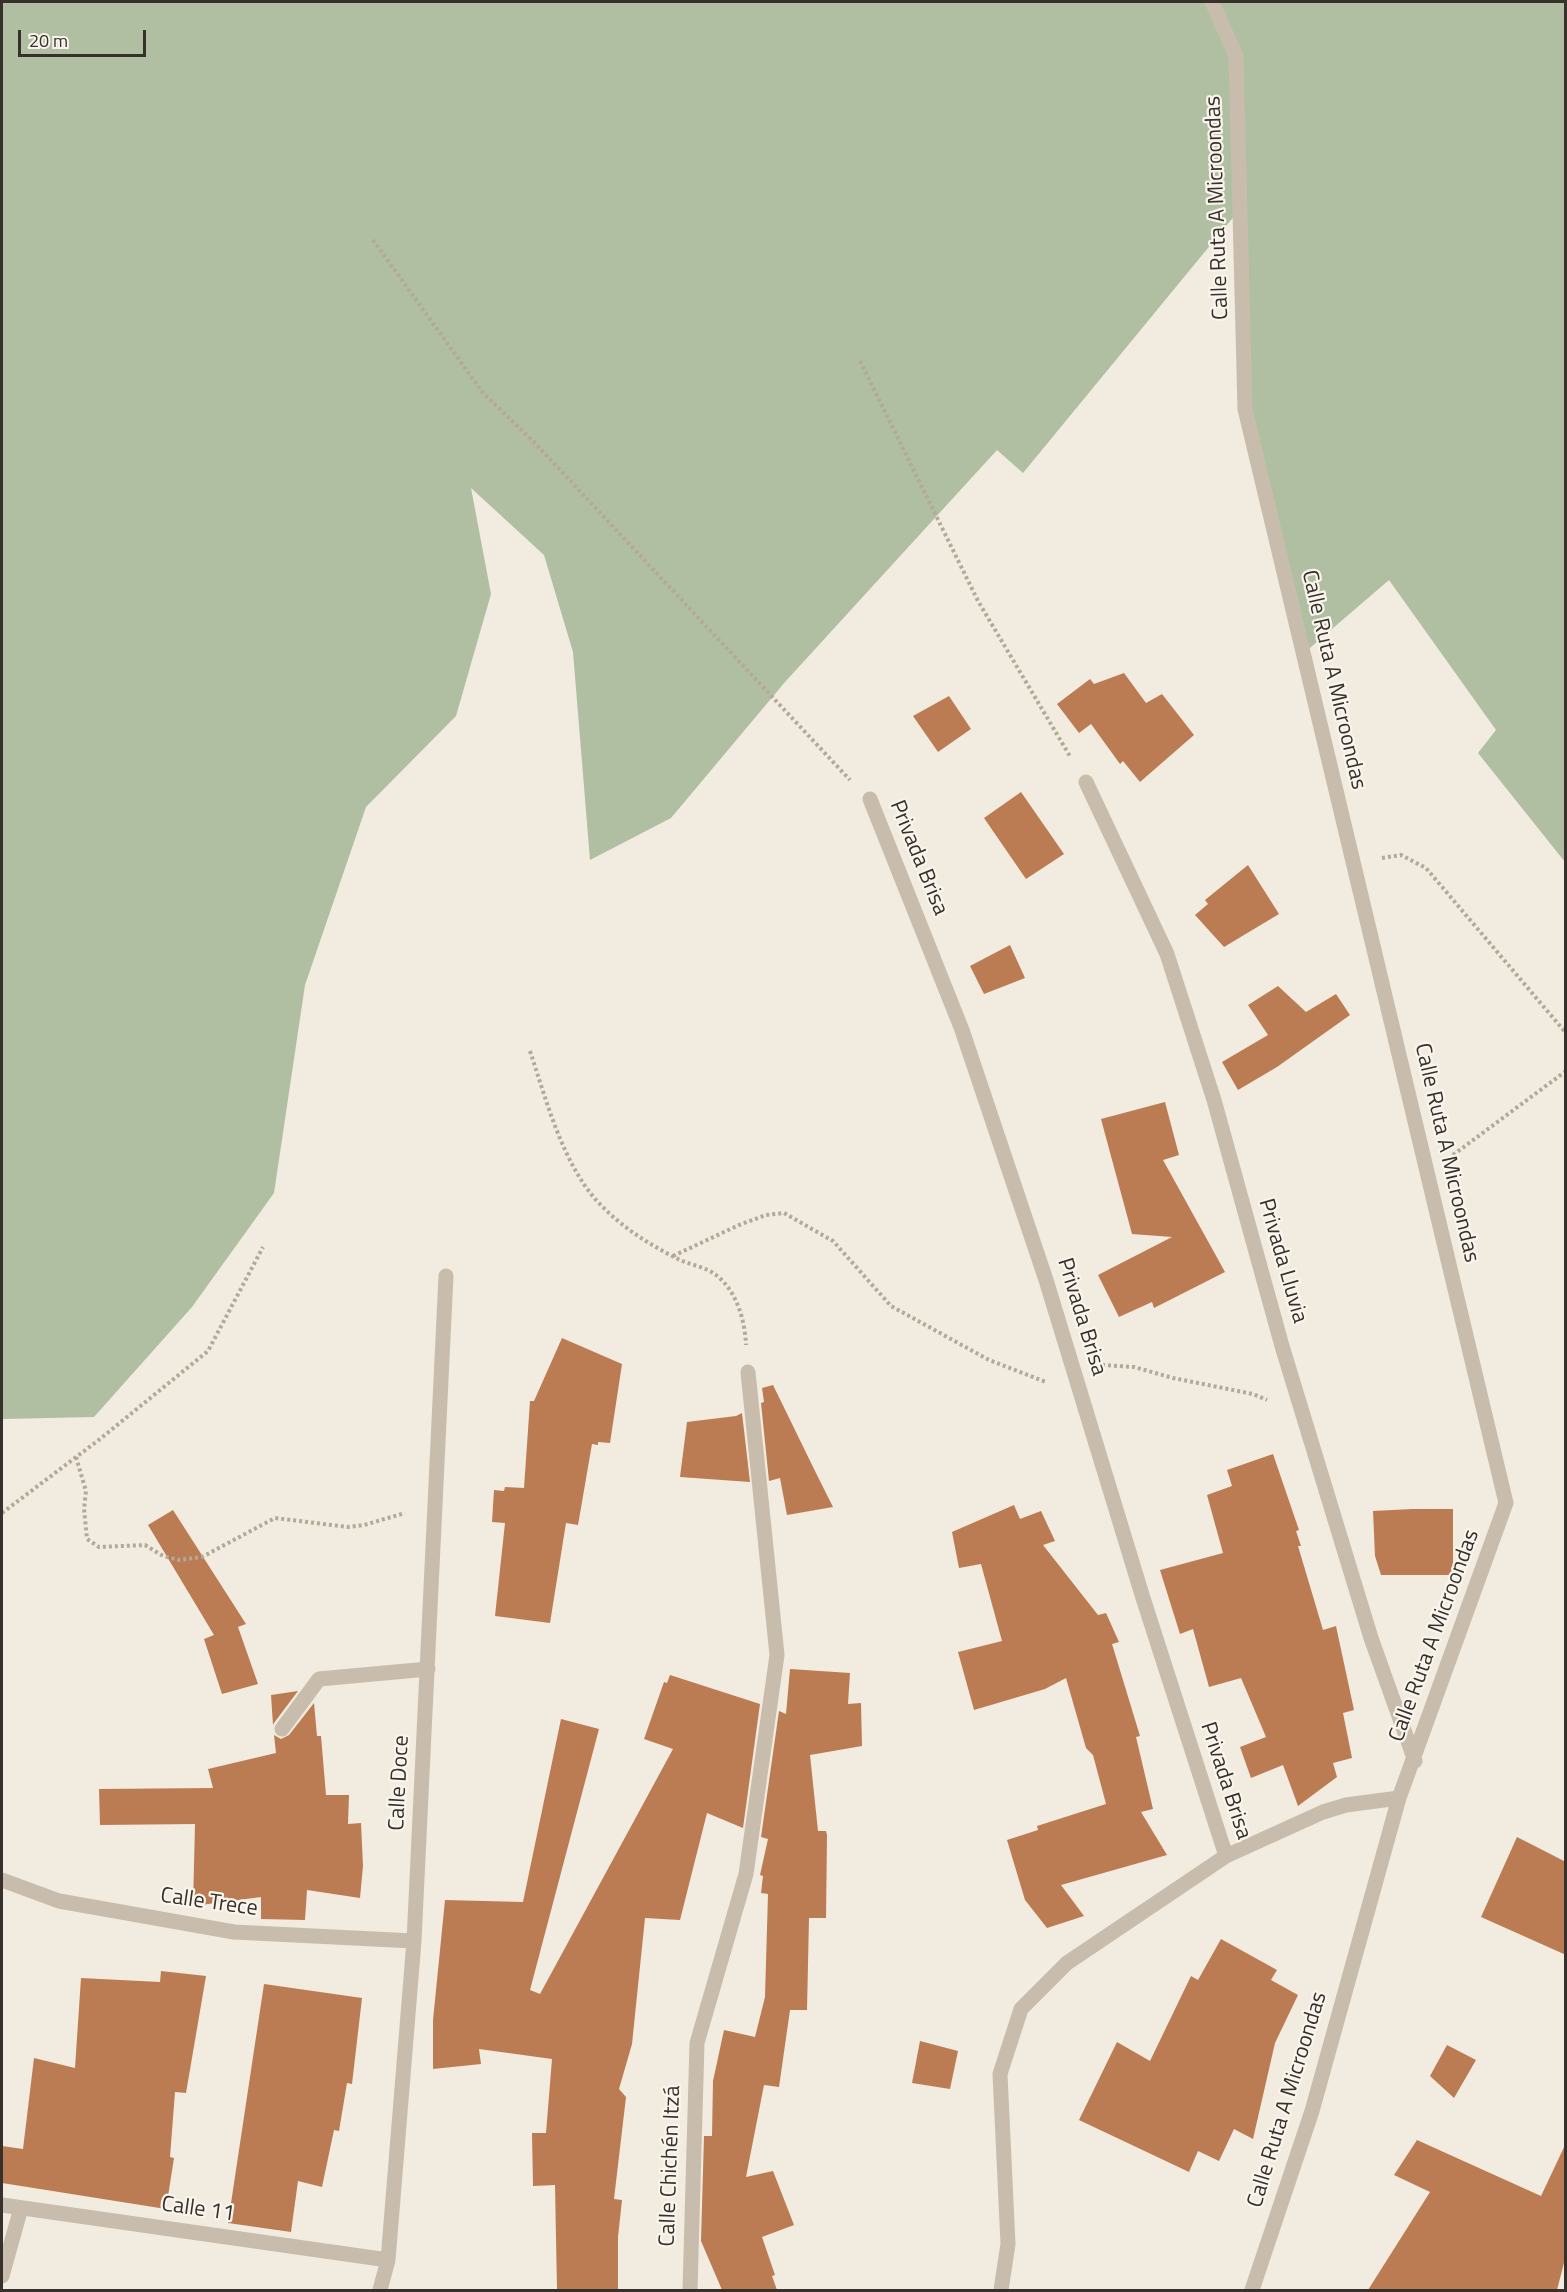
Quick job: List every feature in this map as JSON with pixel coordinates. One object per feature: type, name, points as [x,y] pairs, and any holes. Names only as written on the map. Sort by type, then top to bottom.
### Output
[{"type":"street","name":"Calle Ruta A Microondas","points":[[1212,2],[1236,56],[1245,409],[1506,1503],[1399,1798],[1312,2111],[1252,2290]]},
{"type":"street","name":"Privada Lluvia","points":[[1086,782],[1167,954],[1214,1100],[1301,1407],[1371,1638],[1414,1761]]},
{"type":"street","name":"Privada Brisa","points":[[870,800],[962,1030],[1046,1280],[1226,1856]]},
{"type":"street","name":"Calle Doce","points":[[380,2290],[388,2260],[414,1941],[446,1276]]},
{"type":"street","name":"Calle Chichén Itzá","points":[[690,2290],[697,2043],[746,1874],[777,1655],[748,1372]]},
{"type":"street","points":[[282,1729],[319,1679],[428,1669]]},
{"type":"street","points":[[1000,2290],[1008,2244],[1000,2074],[1021,2009],[1067,1963],[1226,1856],[1323,1812],[1346,1805],[1399,1798]]},
{"type":"street","name":"Calle Trece","points":[[2,1880],[59,1901],[234,1932],[414,1941]]},
{"type":"street","name":"Calle 11","points":[[2,2205],[388,2260]]},
{"type":"street","points":[[2,2276],[21,2208]]},
{"type":"path","points":[[373,240],[483,393],[532,440],[835,766],[870,800]]},
{"type":"path","points":[[860,362],[978,601],[1086,782]]},
{"type":"path","points":[[1353,862],[1401,855],[1426,868],[1566,1033]]},
{"type":"path","points":[[530,1051],[556,1130],[587,1188],[614,1217],[642,1240],[716,1275],[734,1297],[745,1327],[748,1372]]},
{"type":"path","points":[[1427,1174],[1566,1071]]},
{"type":"path","points":[[673,1256],[748,1221],[766,1215],[784,1213],[833,1240],[891,1306],[989,1360],[1081,1395]]},
{"type":"path","points":[[2,1513],[208,1351],[263,1247]]},
{"type":"path","points":[[1071,1363],[1134,1367],[1173,1378],[1253,1394],[1274,1403],[1301,1407]]},
{"type":"path","points":[[76,1457],[86,1491],[84,1509],[87,1539],[99,1547],[145,1545],[163,1556],[179,1560],[202,1557],[275,1518],[348,1527],[436,1507]]},
{"type":"green space","points":[[2,2],[1565,2],[1565,862],[1478,753],[1496,730],[1389,580],[1304,653],[1245,409],[1240,209],[1023,473],[997,450],[785,682],[671,818],[590,860],[573,652],[544,555],[471,488],[491,594],[456,716],[366,807],[305,985],[274,1193],[192,1307],[94,1417],[2,1419]]},
{"type":"building","points":[[1124,673],[1146,703],[1162,694],[1194,735],[1140,782],[1123,761],[1120,764],[1091,724],[1079,733],[1057,704],[1090,679],[1094,684]]},
{"type":"building","points":[[949,696],[971,729],[938,752],[913,716]]},
{"type":"building","points":[[1021,792],[1064,854],[1026,879],[984,818]]},
{"type":"building","points":[[1248,865],[1279,914],[1224,947],[1195,915],[1208,904],[1205,900]]},
{"type":"building","points":[[1010,945],[1025,978],[984,994],[970,966]]},
{"type":"building","points":[[1278,986],[1306,1012],[1336,994],[1350,1015],[1277,1067],[1238,1090],[1222,1062],[1268,1035],[1248,1005]]},
{"type":"building","points":[[1165,1102],[1179,1155],[1163,1160],[1225,1272],[1154,1308],[1152,1302],[1119,1317],[1098,1275],[1172,1237],[1132,1234],[1101,1119]]},
{"type":"building","points":[[562,1338],[622,1364],[610,1443],[592,1444],[578,1525],[566,1523],[550,1623],[495,1616],[505,1523],[492,1522],[494,1490],[504,1491],[505,1487],[524,1488],[530,1401],[534,1401]]},
{"type":"building","points":[[773,1385],[833,1507],[787,1515],[780,1478],[769,1481],[761,1403],[764,1402],[762,1388]]},
{"type":"building","points":[[742,1413],[750,1482],[680,1477],[687,1422],[736,1416]]},
{"type":"building","points":[[1273,1454],[1299,1530],[1296,1531],[1301,1546],[1298,1546],[1323,1630],[1336,1626],[1354,1710],[1343,1713],[1352,1758],[1333,1763],[1337,1777],[1298,1806],[1283,1765],[1251,1778],[1240,1747],[1266,1737],[1241,1678],[1209,1687],[1193,1629],[1180,1634],[1160,1570],[1223,1553],[1207,1495],[1232,1486],[1227,1470]]},
{"type":"building","points":[[1014,1505],[1020,1519],[1041,1511],[1055,1541],[1043,1545],[1098,1615],[1106,1613],[1119,1642],[1112,1644],[1140,1736],[1136,1737],[1153,1809],[1141,1812],[1167,1855],[1061,1885],[1084,1916],[1047,1928],[1025,1900],[1007,1840],[1038,1830],[1037,1826],[1106,1804],[1093,1755],[1086,1748],[1066,1678],[1045,1689],[974,1710],[958,1652],[1002,1641],[981,1564],[959,1568],[952,1532]]},
{"type":"building","points":[[1453,1509],[1453,1575],[1381,1575],[1375,1556],[1373,1511]]},
{"type":"building","points":[[173,1510],[246,1624],[238,1627],[258,1684],[222,1694],[204,1639],[214,1635],[148,1525]]},
{"type":"building","points":[[790,1669],[850,1673],[848,1704],[861,1703],[862,1746],[810,1755],[818,1831],[826,1831],[827,1835],[826,1918],[809,1918],[807,2010],[790,2010],[779,2087],[764,2085],[746,2177],[773,2171],[794,2225],[762,2237],[775,2275],[772,2276],[777,2290],[722,2290],[701,2241],[704,2136],[712,2136],[713,2081],[724,2030],[755,2037],[765,1997],[768,1894],[761,1893],[763,1876],[760,1875],[768,1839],[761,1837],[779,1711],[786,1714]]},
{"type":"building","points":[[670,1675],[760,1704],[743,1828],[707,1813],[680,1920],[645,1918],[632,2044],[619,2089],[626,2097],[614,2199],[622,2200],[618,2237],[618,2290],[557,2290],[555,2185],[533,2186],[532,2133],[546,2133],[552,2059],[479,2049],[481,2064],[433,2069],[433,2020],[445,1900],[523,1902],[561,1719],[599,1729],[530,1990],[540,1994],[673,1749],[644,1739],[664,1682],[667,1683]]},
{"type":"building","points":[[298,1691],[274,1723],[273,1725],[271,1695]]},
{"type":"building","points":[[314,1703],[317,1736],[321,1736],[326,1795],[349,1795],[348,1824],[361,1823],[363,1866],[360,1898],[307,1890],[305,1920],[261,1919],[261,1897],[193,1906],[195,1824],[100,1825],[99,1789],[213,1788],[208,1769],[276,1753],[274,1735],[281,1739],[289,1735]]},
{"type":"building","points":[[1517,1837],[1566,1862],[1566,1955],[1481,1917]]},
{"type":"building","points":[[1221,1939],[1277,1970],[1271,1980],[1298,1995],[1275,2043],[1253,2139],[1234,2129],[1219,2161],[1198,2151],[1189,2172],[1079,2120],[1117,2042],[1150,2061],[1191,1976],[1198,1980]]},
{"type":"building","points":[[161,1971],[206,1976],[186,2093],[175,2092],[170,2157],[174,2158],[166,2209],[2,2183],[2,2146],[23,2149],[34,2058],[75,2068],[81,1978],[160,1982]]},
{"type":"building","points":[[264,1984],[362,1998],[352,2084],[347,2083],[339,2131],[334,2130],[322,2187],[298,2181],[291,2232],[228,2223]]},
{"type":"building","points":[[920,2041],[958,2051],[950,2089],[912,2083]]},
{"type":"building","points":[[1447,2045],[1476,2060],[1454,2098],[1430,2076]]},
{"type":"building","points":[[1417,2140],[1541,2196],[1566,2143],[1566,2255],[1557,2290],[1368,2290],[1430,2192],[1394,2175]]}]
